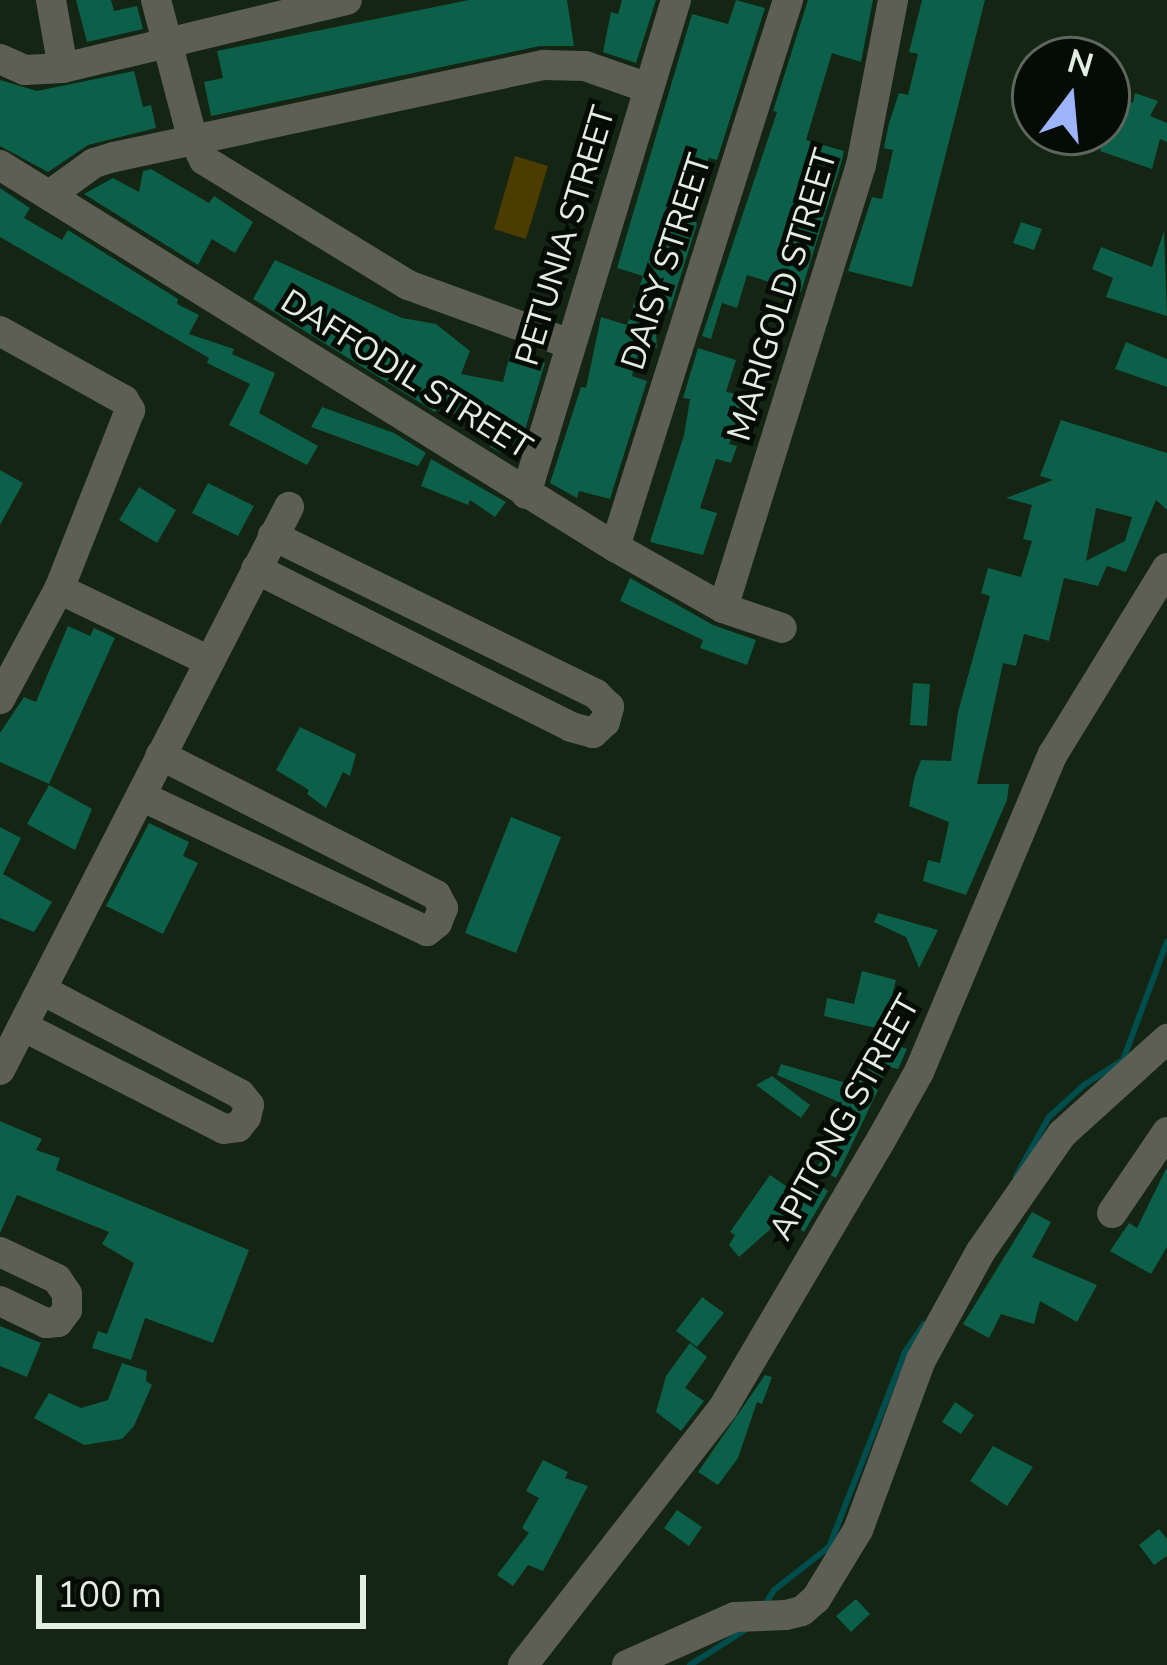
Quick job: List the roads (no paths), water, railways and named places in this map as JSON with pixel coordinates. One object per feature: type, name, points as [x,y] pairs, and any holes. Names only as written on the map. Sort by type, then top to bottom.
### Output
[{"type":"street","points":[[51,0],[63,68]]},
{"type":"street","points":[[156,0],[191,137],[204,160],[362,261],[449,303],[570,344]]},
{"type":"street","points":[[0,59],[25,70],[63,68],[347,0]]},
{"type":"street","name":"PETUNIA STREET","points":[[526,494],[676,0]]},
{"type":"street","name":"DAISY STREET","points":[[615,547],[788,0]]},
{"type":"street","name":"MARIGOLD STREET","points":[[723,608],[861,165],[893,0]]},
{"type":"street","points":[[51,194],[94,163],[191,137],[544,65],[585,66],[648,88]]},
{"type":"street","name":"DAFFODIL STREET","points":[[0,165],[615,547],[723,608],[782,628]]},
{"type":"street","points":[[0,331],[124,400],[130,410],[59,589],[0,699]]},
{"type":"street","points":[[0,1070],[26,1028],[207,660],[289,507]]},
{"type":"street","points":[[256,568],[571,727],[593,733],[604,722],[609,707],[596,694],[273,536]]},
{"type":"street","name":"APITONG STREET","points":[[523,1665],[723,1408],[881,1140],[919,1072],[1053,754],[1167,568]]},
{"type":"street","points":[[59,589],[207,660]]},
{"type":"street","points":[[141,796],[427,931],[443,908],[436,895],[160,755]]},
{"type":"street","points":[[26,1028],[224,1129],[238,1127],[246,1117],[249,1105],[240,1094],[44,992]]},
{"type":"street","points":[[626,1665],[762,1614],[802,1611],[835,1570],[858,1530],[921,1360],[1031,1174],[1062,1134],[1167,1039]]},
{"type":"street","points":[[1112,1213],[1167,1132]]},
{"type":"street","points":[[0,1252],[57,1280],[67,1294],[67,1310],[58,1322],[46,1323],[0,1301]]},
{"type":"waterway","points":[[1016,1176],[1049,1117],[1084,1085],[1123,1060],[1167,942]]},
{"type":"waterway","points":[[766,1603],[774,1590],[829,1547],[905,1352],[924,1324]]},
{"type":"waterway","points":[[690,1665],[748,1628]]}]
